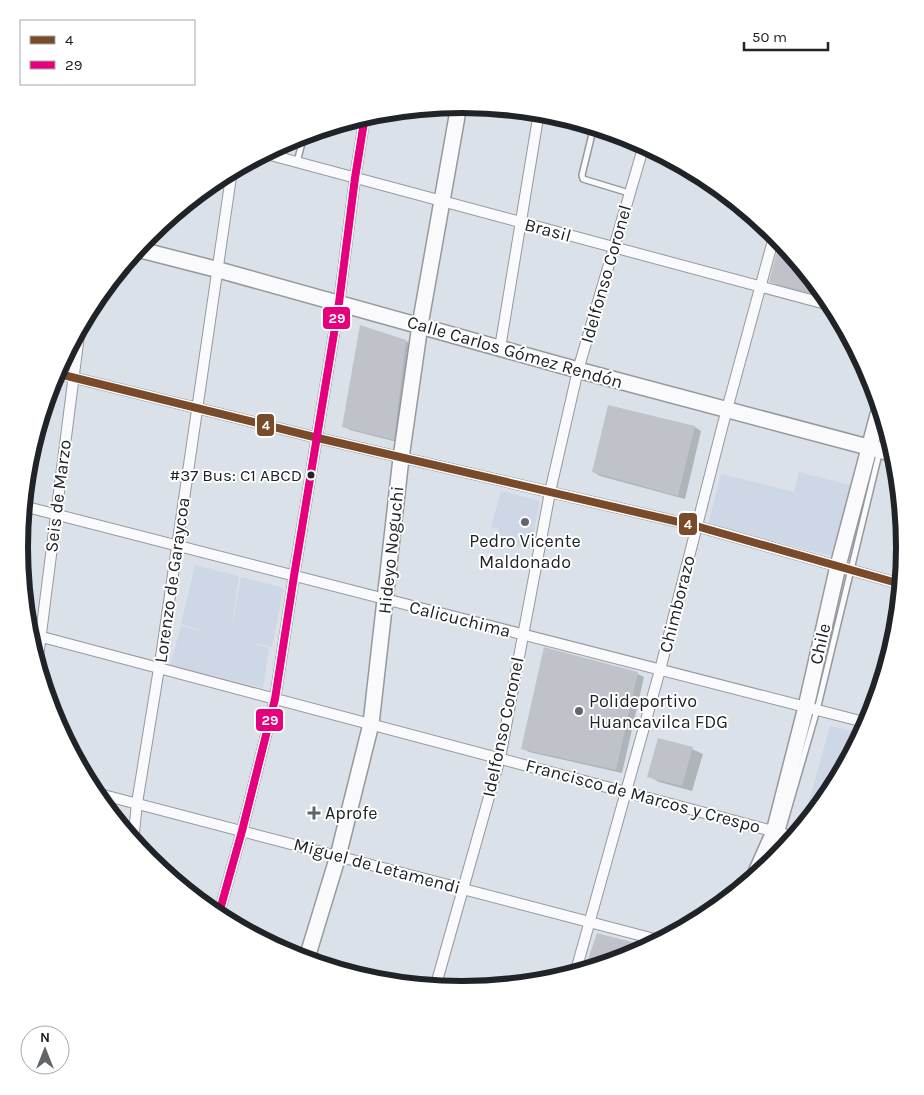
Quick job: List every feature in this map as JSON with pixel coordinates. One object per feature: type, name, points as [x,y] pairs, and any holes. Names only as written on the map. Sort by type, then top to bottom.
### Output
[{"type":"main road","name":"Hideyo Noguchi","points":[[308,954],[338,856],[371,724],[401,458],[420,325],[457,113]]},
{"type":"main road","name":"Calle Carlos Gómez Rendón","points":[[145,251],[420,325],[578,370],[885,451]]},
{"type":"main road","name":"Chile","points":[[763,860],[778,833],[812,708],[844,568],[875,448],[878,423]]},
{"type":"street","points":[[500,348],[538,120]]},
{"type":"street","points":[[220,909],[275,699],[339,303],[364,124]]},
{"type":"street","name":"Idelfonso Coronel","points":[[437,981],[500,758],[550,492],[578,370],[642,152]]},
{"type":"street","name":"Brasil","points":[[273,156],[821,303]]},
{"type":"street","name":"Lorenzo de Garaycoa","points":[[134,833],[219,270],[231,180]]},
{"type":"street","name":"Chimborazo","points":[[577,966],[660,670],[696,526],[772,243]]},
{"type":"street","name":"Seis de Marzo","points":[[39,648],[78,344]]},
{"type":"street","points":[[63,375],[401,458],[696,526],[895,583]]},
{"type":"street","name":"Calicuchima","points":[[29,508],[860,721]]},
{"type":"street","name":"Francisco de Marcos y Crespo","points":[[37,635],[788,835]]},
{"type":"street","name":"Miguel de Letamendi","points":[[106,796],[651,938]]},
{"type":"lane","points":[[592,134],[582,175],[583,179],[629,194]]},
{"type":"lane","points":[[297,162],[302,144]]},
{"type":"lane","name":"Chile","points":[[875,448],[882,434]]},
{"type":"lane","name":"Chile","points":[[773,851],[778,833]]},
{"type":"shaded area","points":[[799,472],[851,485],[833,556],[708,525],[721,474],[794,492]]},
{"type":"shaded area","points":[[501,491],[540,501],[530,549],[497,540],[499,529],[491,527]]},
{"type":"shaded area","points":[[195,565],[239,576],[230,638],[241,577],[284,588],[272,647],[248,642],[269,648],[263,688],[170,665],[181,626],[209,633],[181,624]]},
{"type":"shaded area","points":[[830,726],[856,731],[838,765],[806,813]]},
{"type":"building","points":[[778,249],[814,294],[769,282]]},
{"type":"building","points":[[360,325],[406,340],[394,440],[342,427]]},
{"type":"building","points":[[608,405],[695,426],[678,496],[592,472]]},
{"type":"building","name":"Polideportivo Huancavilca FDG","points":[[544,647],[638,672],[616,770],[521,749]]},
{"type":"building","points":[[658,738],[693,747],[682,786],[647,777]]},
{"type":"building","points":[[597,933],[639,944],[602,959],[587,963]]},
{"type":"transit line","name":"29","points":[[220,909],[275,699],[339,303],[364,124]]},
{"type":"transit line","name":"4","points":[[63,375],[318,438],[696,526],[895,583]]},
{"type":"place","name":"#37 Bus: C1 ABCD","points":[[311,475]]},
{"type":"place","name":"Pedro Vicente Maldonado","points":[[525,522]]},
{"type":"place","name":"Polideportivo Huancavilca FDG","points":[[579,711]]},
{"type":"place","name":"Aprofe","points":[[314,813]]}]
